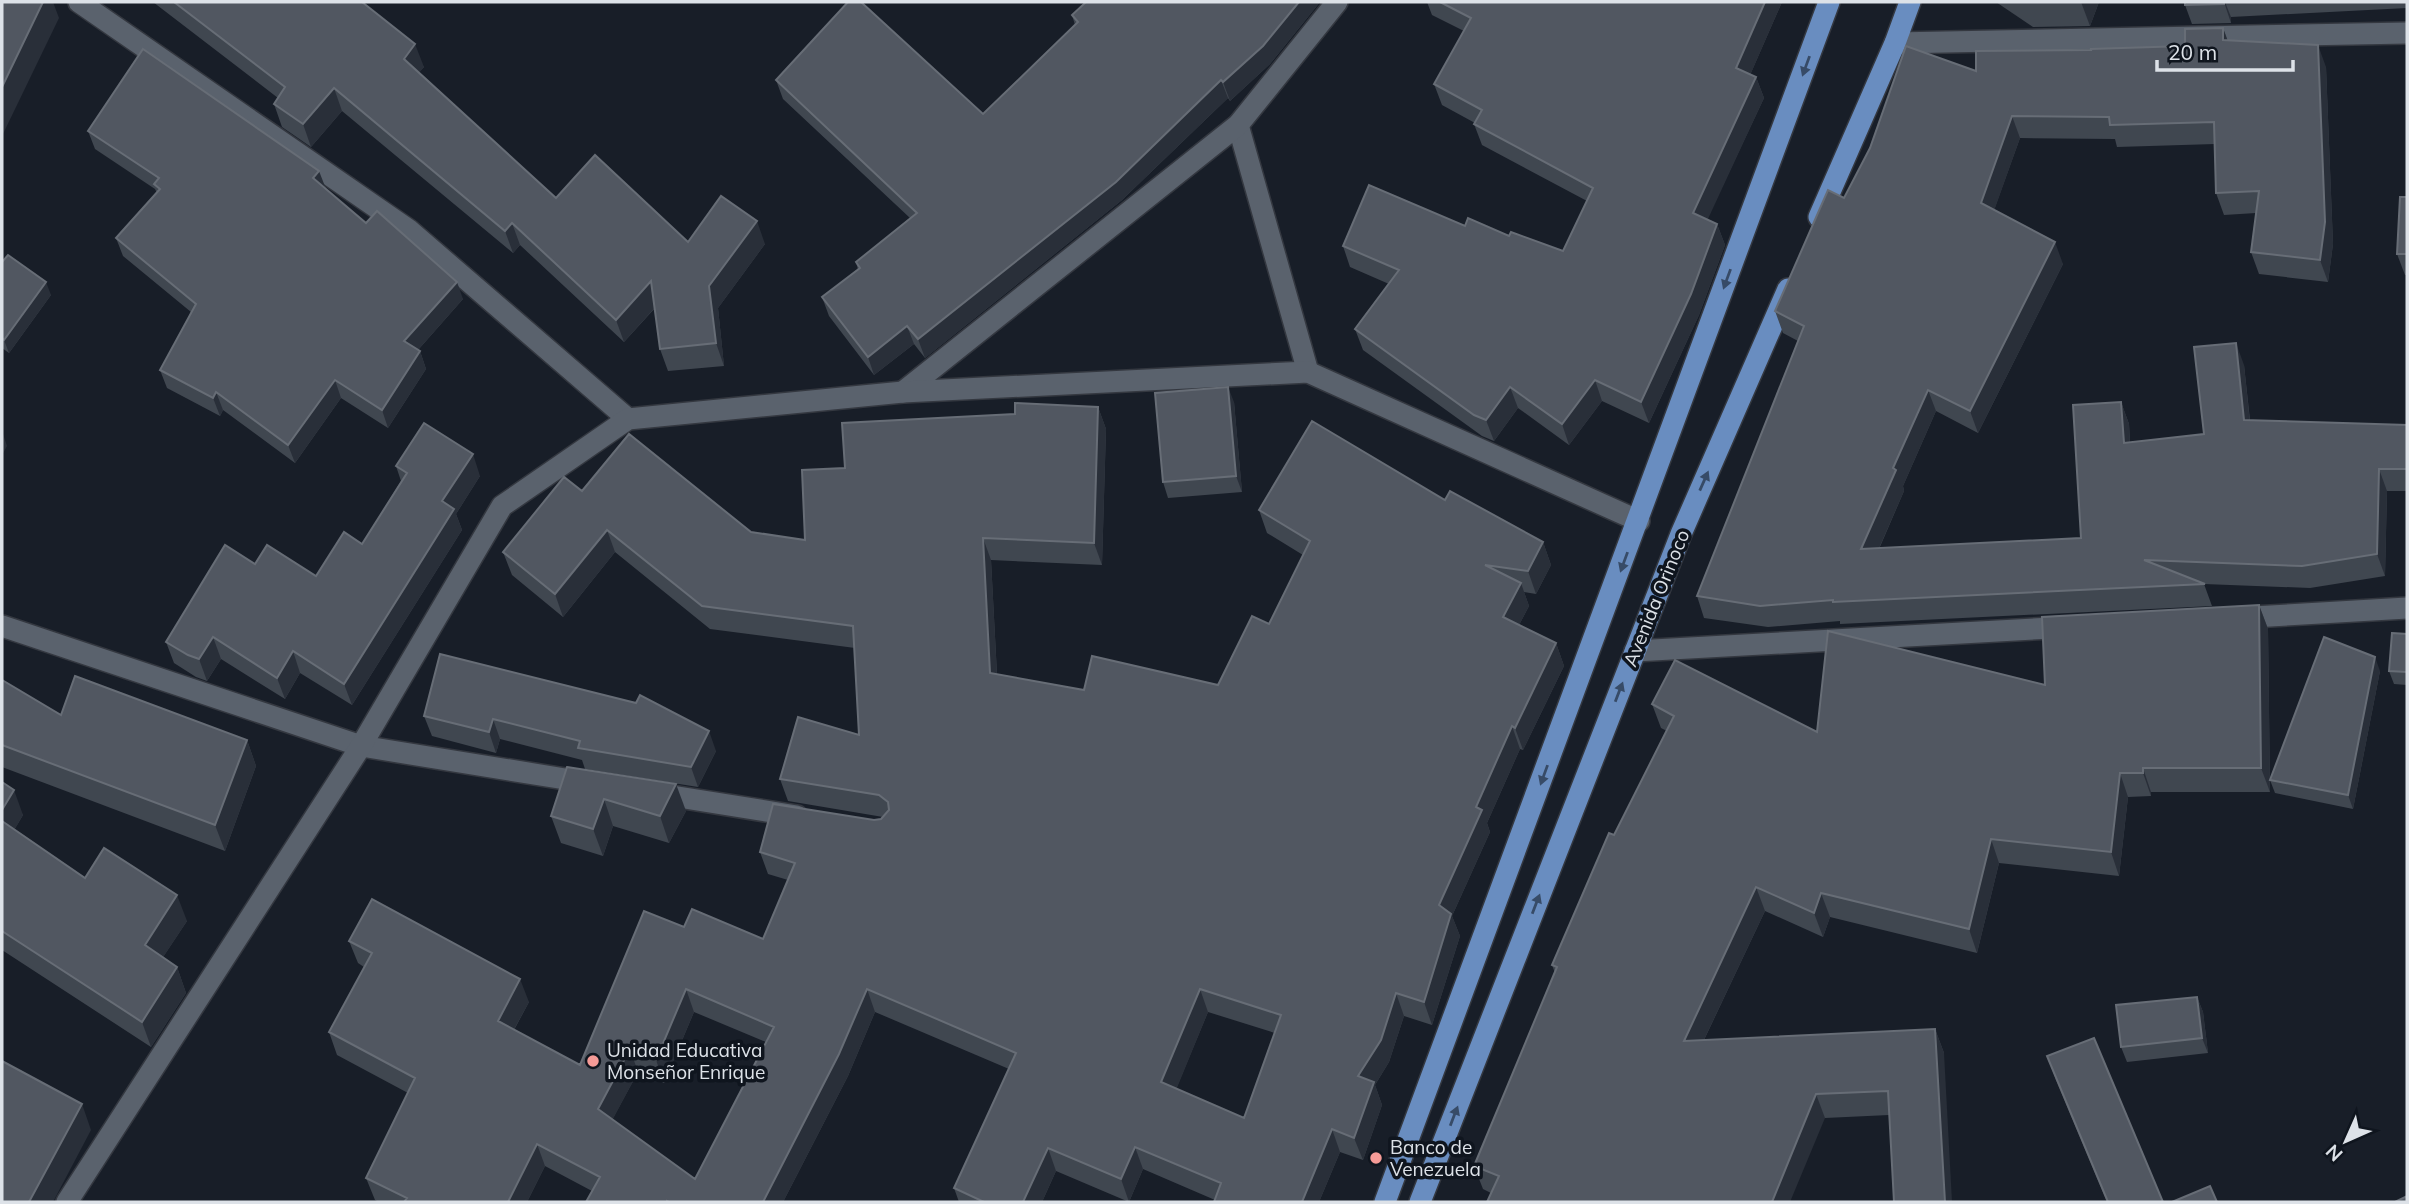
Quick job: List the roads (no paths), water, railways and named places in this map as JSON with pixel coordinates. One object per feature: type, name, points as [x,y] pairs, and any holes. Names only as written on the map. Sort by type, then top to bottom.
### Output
[{"type":"main road","points":[[1385,1202],[1829,2]]},
{"type":"main road","points":[[1812,232],[1895,43],[1910,2]]},
{"type":"main road","name":"Avenida Orinoco","points":[[1420,1202],[1681,534],[1796,270]]},
{"type":"street","points":[[79,2],[409,230],[628,419]]},
{"type":"street","points":[[903,392],[1238,125],[1337,2]]},
{"type":"street","points":[[1895,43],[2407,33]]},
{"type":"street","points":[[1238,125],[1308,372]]},
{"type":"street","points":[[67,1202],[361,746],[502,506],[628,419],[903,392],[1308,372],[1639,521]]},
{"type":"street","points":[[2214,619],[2407,608]]},
{"type":"street","points":[[2,626],[361,746],[608,786]]},
{"type":"street","points":[[1635,651],[2090,626]]},
{"type":"street","points":[[636,790],[815,819]]},
{"type":"place","name":"Unidad Educativa Monseñor Enrique","points":[[593,1061]]},
{"type":"place","name":"Banco de Venezuela","points":[[1376,1158]]}]
